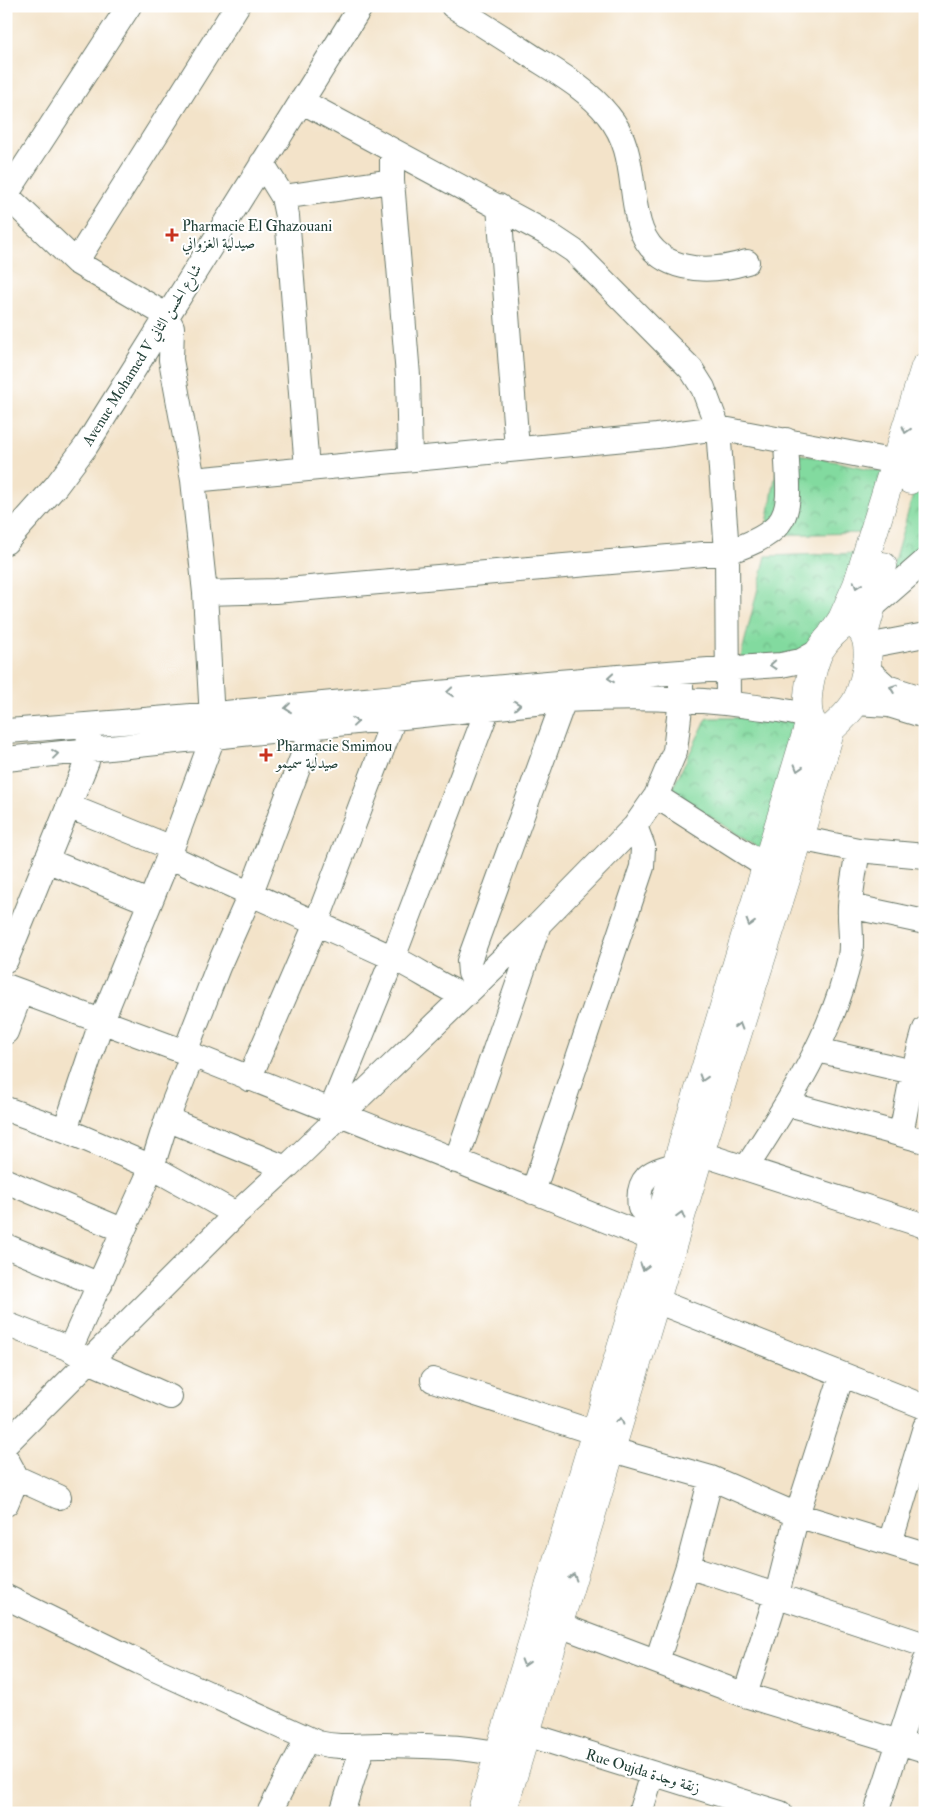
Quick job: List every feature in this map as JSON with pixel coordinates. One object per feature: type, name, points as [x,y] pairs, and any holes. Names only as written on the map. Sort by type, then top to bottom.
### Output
[{"type":"highway","points":[[817,722],[844,717],[855,702],[867,640],[916,450],[925,366]]},
{"type":"highway","points":[[686,1155],[799,838],[817,722],[810,679],[826,643],[847,610],[916,450]]},
{"type":"highway","points":[[826,643],[847,623],[855,624],[861,628],[867,640]]},
{"type":"highway","points":[[481,1813],[512,1744],[686,1155],[767,867],[817,722]]},
{"type":"highway","points":[[600,1442],[656,1302],[661,1236]]},
{"type":"highway","points":[[502,1813],[512,1744]]},
{"type":"street","points":[[65,1130],[102,1020],[171,852],[213,726],[205,593],[193,480],[171,360],[172,327],[166,315],[76,262],[6,195],[129,6]]},
{"type":"street","name":"Avenue Mohamed V شارع الحسن الثاني","points":[[6,542],[56,486],[86,446],[166,315],[361,6]]},
{"type":"street","points":[[453,6],[571,81],[596,101],[610,116],[620,132],[630,161],[639,224],[652,246],[664,259],[676,265],[699,269],[723,269],[747,262]]},
{"type":"street","points":[[76,262],[229,9]]},
{"type":"street","points":[[301,101],[528,221],[574,251],[679,354],[703,388],[718,428],[727,552],[728,703]]},
{"type":"street","points":[[392,150],[392,182],[408,376],[410,458]]},
{"type":"street","points":[[262,163],[283,198],[291,247],[307,469]]},
{"type":"street","points":[[283,198],[392,182]]},
{"type":"street","points":[[499,206],[517,449]]},
{"type":"street","points":[[193,480],[718,428],[786,440],[916,450]]},
{"type":"street","points":[[205,593],[275,591],[727,552],[764,538],[781,523],[786,513],[788,489],[786,440]]},
{"type":"street","points":[[867,640],[925,561]]},
{"type":"street","points":[[867,640],[925,635]]},
{"type":"street","points":[[867,640],[887,687],[925,699]]},
{"type":"street","points":[[6,759],[88,750],[213,726],[487,698],[681,672],[791,663],[826,643]]},
{"type":"street","points":[[10,1435],[80,1355],[286,1168],[336,1112],[470,990],[540,923],[635,826],[656,796],[675,751],[681,699],[681,672]]},
{"type":"street","points":[[313,716],[394,718],[487,698],[564,700],[639,696],[728,703],[787,711],[817,722]]},
{"type":"street","points":[[336,1112],[487,698]]},
{"type":"street","points":[[470,990],[469,961],[564,700]]},
{"type":"street","points":[[855,702],[889,704],[925,716]]},
{"type":"street","points":[[80,1355],[100,1285],[122,1230],[152,1167],[218,967],[250,895],[313,716]]},
{"type":"street","points":[[249,1079],[316,924],[394,718]]},
{"type":"street","points":[[6,731],[89,725],[213,726]]},
{"type":"street","points":[[6,960],[87,761],[89,725]]},
{"type":"street","points":[[656,796],[767,867]]},
{"type":"street","points":[[68,806],[171,852],[250,895],[393,958],[446,988],[470,990]]},
{"type":"street","points":[[533,1192],[642,867],[643,847],[635,826]]},
{"type":"street","points":[[799,838],[858,850],[925,856]]},
{"type":"street","points":[[746,1168],[788,1104],[817,1050],[840,998],[848,963],[850,906],[858,850]]},
{"type":"street","points":[[46,860],[149,902]]},
{"type":"street","points":[[850,906],[925,922]]},
{"type":"street","points":[[456,1161],[540,923]]},
{"type":"street","points":[[6,1032],[14,989],[102,1020],[189,1054],[533,1192],[661,1236]]},
{"type":"street","points":[[901,1134],[913,1072],[925,1029]]},
{"type":"street","points":[[817,1050],[913,1072]]},
{"type":"street","points":[[788,1104],[925,1141]]},
{"type":"street","points":[[6,1109],[65,1130],[152,1167],[236,1214]]},
{"type":"street","points":[[167,1119],[286,1168]]},
{"type":"street","points":[[686,1155],[746,1168],[923,1220]]},
{"type":"street","points":[[6,1181],[122,1230]]},
{"type":"street","points":[[6,1246],[100,1285]]},
{"type":"street","points":[[656,1302],[925,1407]]},
{"type":"street","points":[[6,1324],[80,1355],[170,1397]]},
{"type":"street","points":[[745,1695],[777,1594],[797,1515],[842,1376]]},
{"type":"street","points":[[433,1380],[600,1442],[711,1478],[797,1515],[925,1554]]},
{"type":"street","points":[[890,1544],[925,1427]]},
{"type":"street","points":[[6,1504],[12,1468],[59,1497]]},
{"type":"street","points":[[657,1661],[688,1566],[711,1478]]},
{"type":"street","points":[[688,1566],[777,1594],[925,1645]]},
{"type":"street","name":"Rue Oujda زنقة وجدة","points":[[6,1597],[139,1662],[307,1739],[340,1747],[512,1744],[652,1774],[780,1813]]},
{"type":"street","points":[[549,1620],[745,1695],[925,1750]]},
{"type":"street","points":[[876,1813],[925,1662]]},
{"type":"street","points":[[268,1813],[307,1739]]},
{"type":"street","points":[[342,1813],[363,1746]]},
{"type":"street","points":[[640,1813],[652,1774]]},
{"type":"green space","points":[[780,450],[890,473],[867,533],[765,535]]},
{"type":"green space","points":[[925,466],[925,550],[887,587],[920,470]]},
{"type":"green space","points":[[858,553],[833,652],[740,660],[766,556]]},
{"type":"green space","points":[[814,717],[770,856],[671,791],[707,718]]},
{"type":"place","name":"Pharmacie El Ghazouani صيدلية الغزواني","points":[[172,235]]},
{"type":"place","name":"Pharmacie Smimou صيدلية سميمو","points":[[266,755]]}]
